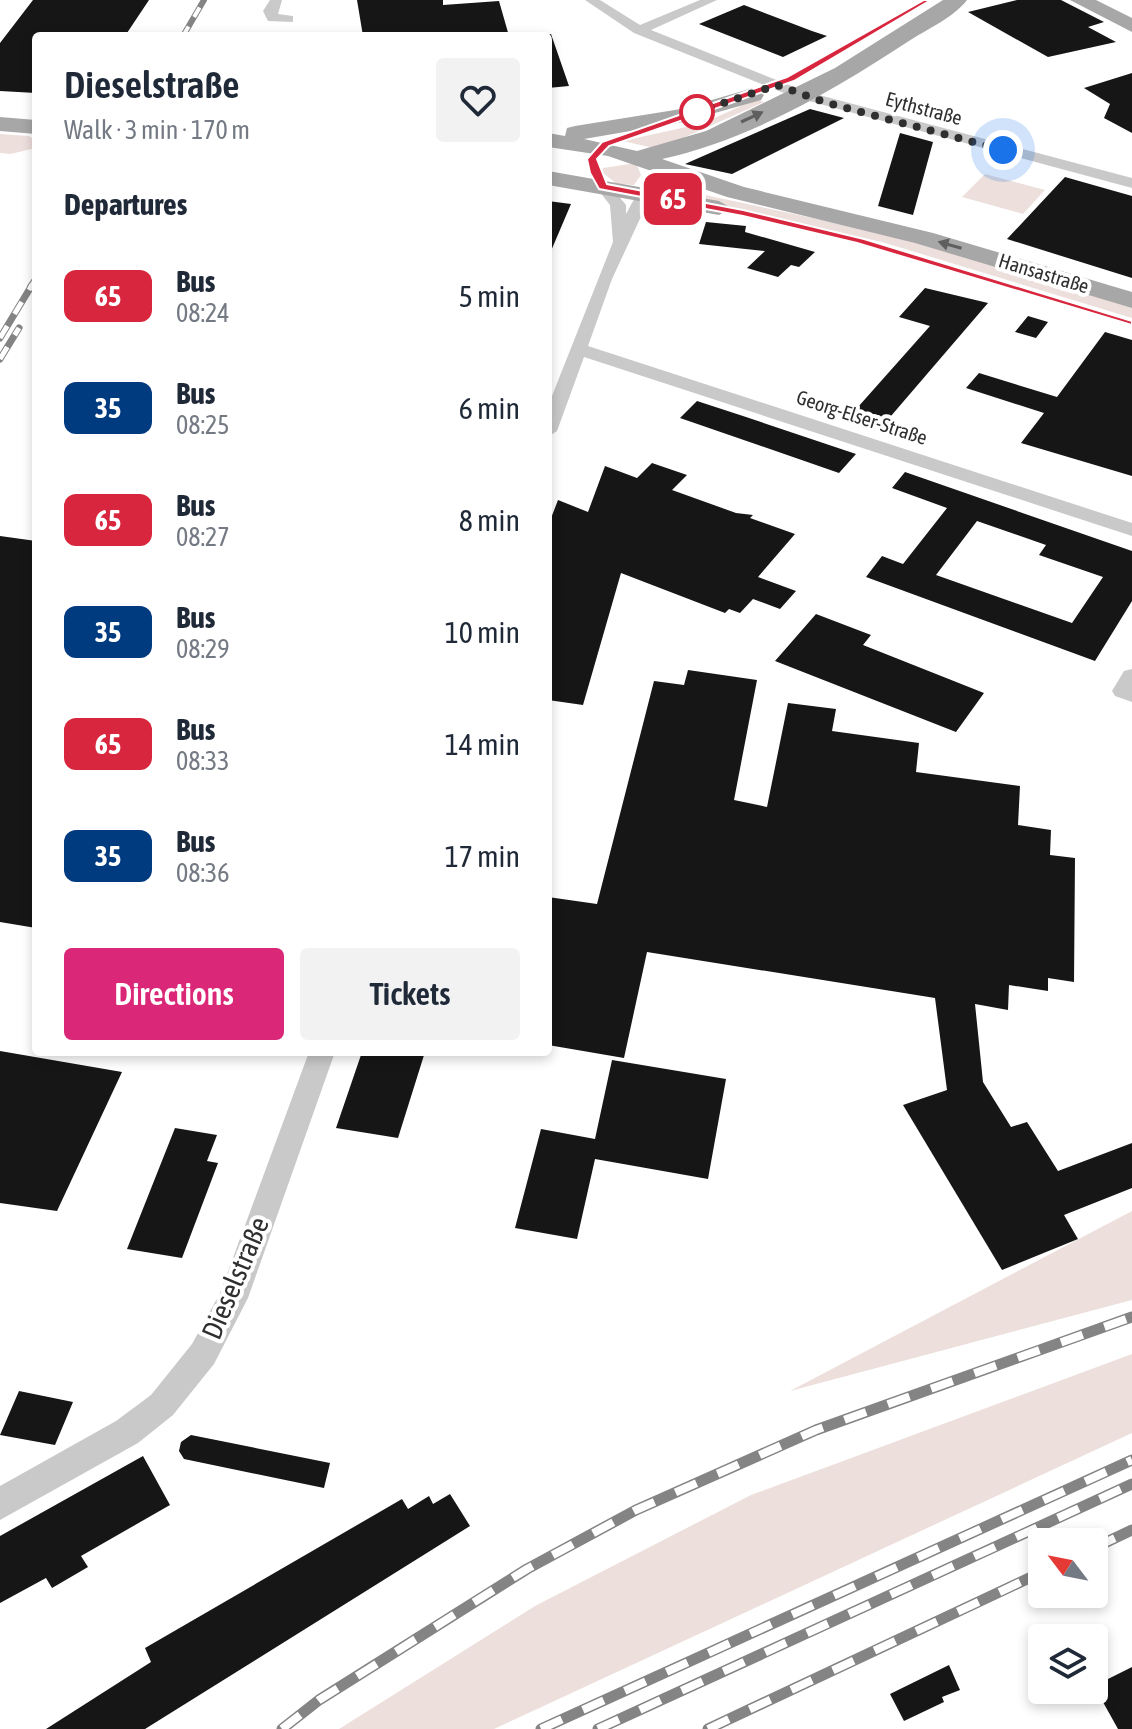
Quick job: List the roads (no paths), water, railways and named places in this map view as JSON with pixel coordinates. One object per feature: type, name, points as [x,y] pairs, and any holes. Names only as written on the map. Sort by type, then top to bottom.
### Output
[{"type":"main road","points":[[552,137],[683,115],[788,90],[834,57],[927,0]]},
{"type":"main road","points":[[552,164],[596,156],[637,158],[678,148],[957,0]]},
{"type":"main road","points":[[1080,0],[1132,26]]},
{"type":"main road","points":[[1099,0],[1132,17]]},
{"type":"main road","points":[[0,114],[32,116]]},
{"type":"main road","points":[[552,140],[596,156],[683,115]]},
{"type":"main road","points":[[0,124],[32,127]]},
{"type":"main road","points":[[644,193],[678,148]]},
{"type":"main road","points":[[596,156],[611,196]]},
{"type":"main road","name":"Hansastraße","points":[[637,158],[769,201],[936,241],[1132,300]]},
{"type":"main road","name":"Hansastraße","points":[[552,179],[611,196],[673,186],[769,201]]},
{"type":"main road","name":"Hansastraße","points":[[644,193],[872,244],[1132,323]]},
{"type":"street","points":[[276,0],[270,11],[273,18],[288,19]]},
{"type":"street","name":"Eythstraße","points":[[591,0],[613,18],[639,30],[788,90],[1127,177]]},
{"type":"street","points":[[639,30],[711,0]]},
{"type":"street","points":[[552,420],[620,240],[644,193]]},
{"type":"street","points":[[611,196],[620,240]]},
{"type":"street","name":"Georg-Elser-Straße","points":[[578,349],[1132,530]]},
{"type":"street","points":[[1132,676],[1123,691],[1132,695]]},
{"type":"street","name":"Dieselstraße","points":[[0,1504],[127,1432],[162,1405],[203,1354],[233,1298],[321,1056]]},
{"type":"railway","points":[[185,32],[204,0]]},
{"type":"railway","points":[[0,338],[32,285]]},
{"type":"railway","points":[[0,359],[19,328]]},
{"type":"railway","points":[[282,1729],[319,1700],[527,1569],[636,1510],[816,1430],[1132,1317]]},
{"type":"railway","points":[[541,1729],[1132,1460]]},
{"type":"railway","points":[[598,1729],[1132,1484]]},
{"type":"railway","points":[[1108,1541],[1132,1530]]},
{"type":"railway","points":[[708,1729],[1028,1579]]}]
